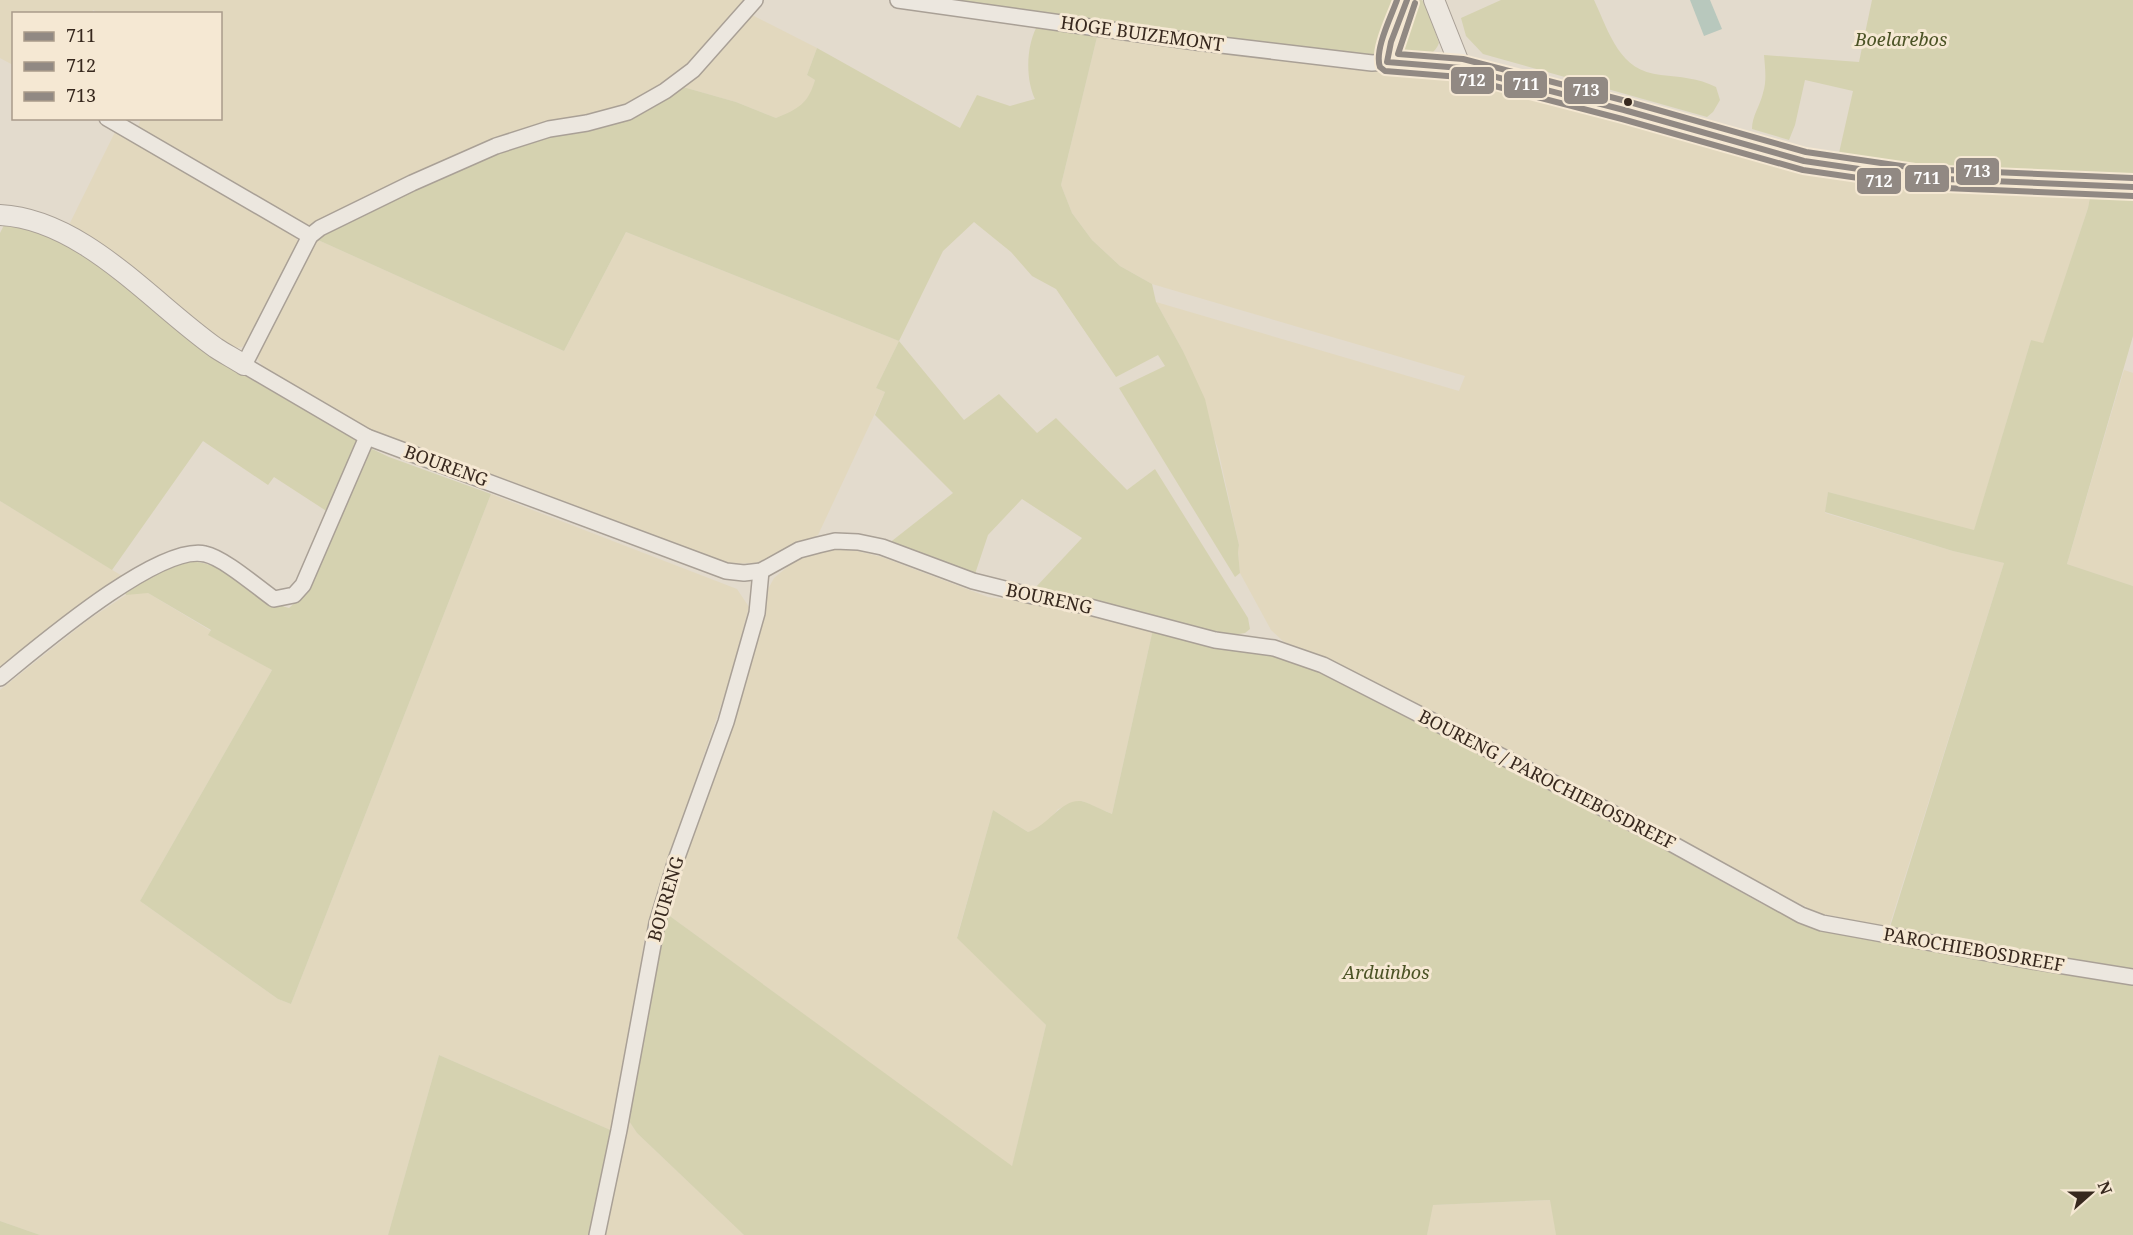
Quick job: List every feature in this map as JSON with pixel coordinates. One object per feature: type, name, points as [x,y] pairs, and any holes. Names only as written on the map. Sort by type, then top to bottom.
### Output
[{"type":"street","name":"HOGE BUIZEMONT","points":[[898,0],[1197,42],[1372,63],[1388,62],[1461,68],[1804,160],[1921,178],[2133,187]]},
{"type":"street","points":[[1388,62],[1391,42],[1407,0]]},
{"type":"street","points":[[1434,0],[1461,68]]},
{"type":"street","points":[[244,365],[310,236],[335,220],[496,146],[549,129],[610,118],[648,102],[693,70],[752,2]]},
{"type":"street","points":[[110,120],[310,236]]},
{"type":"street","name":"BOURENG","points":[[0,215],[34,220],[69,236],[131,279],[216,348],[367,437],[726,571],[744,573],[761,571],[799,550],[836,541],[858,542],[882,547],[973,581],[1086,606],[1215,640],[1274,648]]},
{"type":"street","points":[[0,678],[100,601],[138,576],[176,556],[205,554],[227,566],[274,599],[294,595],[303,585],[367,437]]},
{"type":"street","name":"BOURENG","points":[[597,1235],[620,1130],[657,923],[676,860],[726,722],[757,613],[761,571]]},
{"type":"street","name":"BOURENG / PAROCHIEBOSDREEF","points":[[1274,648],[1323,665],[1660,838],[1801,915],[1816,920]]},
{"type":"street","name":"PAROCHIEBOSDREEF","points":[[1816,920],[1822,923],[2026,960],[2133,977]]},
{"type":"shaded area","points":[[0,0],[748,0],[700,58],[642,99],[311,226],[305,226],[136,131],[141,120],[222,120],[222,12],[96,12],[93,10],[92,12],[12,12],[12,64],[0,58]]},
{"type":"shaded area","points":[[1690,0],[1710,0],[1722,29],[1704,36]]},
{"type":"shaded area","points":[[750,14],[817,48],[807,75],[815,80],[812,92],[799,109],[776,118],[736,102],[683,87]]},
{"type":"shaded area","points":[[1098,33],[1191,47],[1438,77],[1487,86],[1802,170],[1853,179],[1911,185],[2091,192],[2088,208],[2043,344],[2031,340],[1974,531],[1828,492],[1825,513],[1953,551],[2004,563],[1889,927],[1818,913],[1669,832],[1327,658],[1284,642],[1271,630],[1240,573],[1239,545],[1218,449],[1183,351],[1156,302],[1459,391],[1465,376],[1152,284],[1120,266],[1092,240],[1072,213],[1061,185]]},
{"type":"shaded area","points":[[115,132],[296,235],[298,243],[249,342],[242,347],[225,345],[68,227]]},
{"type":"shaded area","points":[[626,232],[899,341],[876,388],[885,392],[818,535],[773,557],[755,563],[730,564],[709,558],[505,479],[380,437],[266,371],[257,358],[258,350],[308,251],[318,240],[564,351]]},
{"type":"shaded area","points":[[2124,370],[2133,373],[2133,586],[2067,564]]},
{"type":"shaded area","points":[[491,494],[737,589],[749,607],[729,682],[660,884],[644,941],[615,1132],[439,1055],[388,1235],[40,1235],[0,1221],[0,690],[88,620],[126,595],[136,592],[148,593],[211,631],[209,635],[272,670],[140,901],[278,999],[291,1004]]},
{"type":"shaded area","points":[[0,501],[127,579],[0,676]]},
{"type":"shaded area","points":[[833,549],[857,551],[882,557],[988,597],[1054,605],[1153,629],[1112,814],[1082,801],[1058,809],[1038,829],[1028,832],[993,810],[957,937],[1046,1025],[1012,1167],[667,914],[757,639],[767,591],[774,578],[798,558]]},
{"type":"shaded area","points":[[629,1121],[637,1133],[744,1235],[605,1235]]},
{"type":"shaded area","points":[[1551,1200],[1556,1235],[1427,1235],[1432,1205]]},
{"type":"green space","points":[[942,0],[1399,0],[1377,57],[1062,18]]},
{"type":"green space","points":[[1416,0],[1422,0],[1426,5],[1439,43],[1433,52],[1424,56],[1403,54],[1399,47]]},
{"type":"green space","points":[[1501,0],[1594,0],[1611,38],[1618,49],[1635,66],[1647,72],[1689,78],[1709,84],[1716,87],[1720,100],[1707,117],[1483,54],[1466,36],[1461,18]]},
{"type":"green space","name":"Boelarebos","points":[[1872,0],[2133,0],[2133,180],[1906,168],[1839,153],[1853,91],[1805,80],[1795,125],[1789,140],[1752,129],[1764,88],[1764,55],[1859,62]]},
{"type":"green space","points":[[1039,23],[1098,33],[1061,185],[1072,213],[1092,240],[1120,266],[1152,284],[1156,302],[1183,351],[1205,399],[1239,545],[1240,573],[1235,577],[1119,388],[1165,366],[1158,355],[1116,377],[1056,289],[1032,276],[1011,252],[974,222],[943,251],[899,341],[626,232],[564,351],[318,240],[339,223],[502,151],[646,110],[683,87],[736,102],[776,118],[801,105],[809,95],[815,80],[807,75],[817,48],[960,128],[977,95],[1010,106],[1035,99],[1028,71],[1028,61],[1031,40]]},
{"type":"green space","name":"Arduinbos","points":[[2091,192],[2133,197],[2133,336],[2067,564],[2133,586],[2133,1235],[1556,1235],[1550,1200],[1433,1205],[1427,1235],[744,1235],[637,1133],[629,1121],[660,939],[667,914],[1012,1166],[1046,1025],[957,938],[993,810],[1028,832],[1067,804],[1074,802],[1081,801],[1112,814],[1153,629],[1267,653],[1321,673],[1665,850],[1764,905],[1822,931],[1885,943],[2004,563],[1953,551],[1825,512],[1828,492],[1974,530],[2031,340],[2043,343],[2088,208]]},
{"type":"green space","points":[[5,223],[17,224],[67,242],[188,336],[247,377],[368,447],[389,457],[491,494],[291,1004],[278,999],[140,901],[272,670],[208,635],[211,630],[148,593],[126,595],[124,591],[170,566],[183,562],[196,562],[226,572],[265,598],[289,608],[298,600],[331,514],[274,477],[268,485],[203,441],[112,570],[0,501],[0,233]]},
{"type":"green space","points":[[899,341],[964,420],[999,394],[1037,433],[1056,418],[1127,490],[1155,469],[1248,618],[1250,629],[1245,633],[1227,636],[1121,607],[1035,588],[1082,538],[1022,499],[988,535],[975,574],[888,544],[953,493],[875,415],[885,392],[876,388]]},
{"type":"green space","points":[[439,1055],[615,1132],[591,1235],[388,1235]]},
{"type":"green space","points":[[0,1221],[40,1235],[0,1235]]},
{"type":"transit line","name":"712","points":[[1397,0],[1379,52],[1380,67],[1385,71],[1460,77],[1622,119],[1803,170],[1921,187],[2133,196]]},
{"type":"transit line","name":"711","points":[[1407,0],[1391,42],[1387,62],[1461,68],[1624,110],[1804,161],[1921,178],[2133,187]]},
{"type":"transit line","name":"713","points":[[1415,3],[1398,54],[1463,59],[1626,101],[1806,152],[1922,169],[2133,178]]}]
